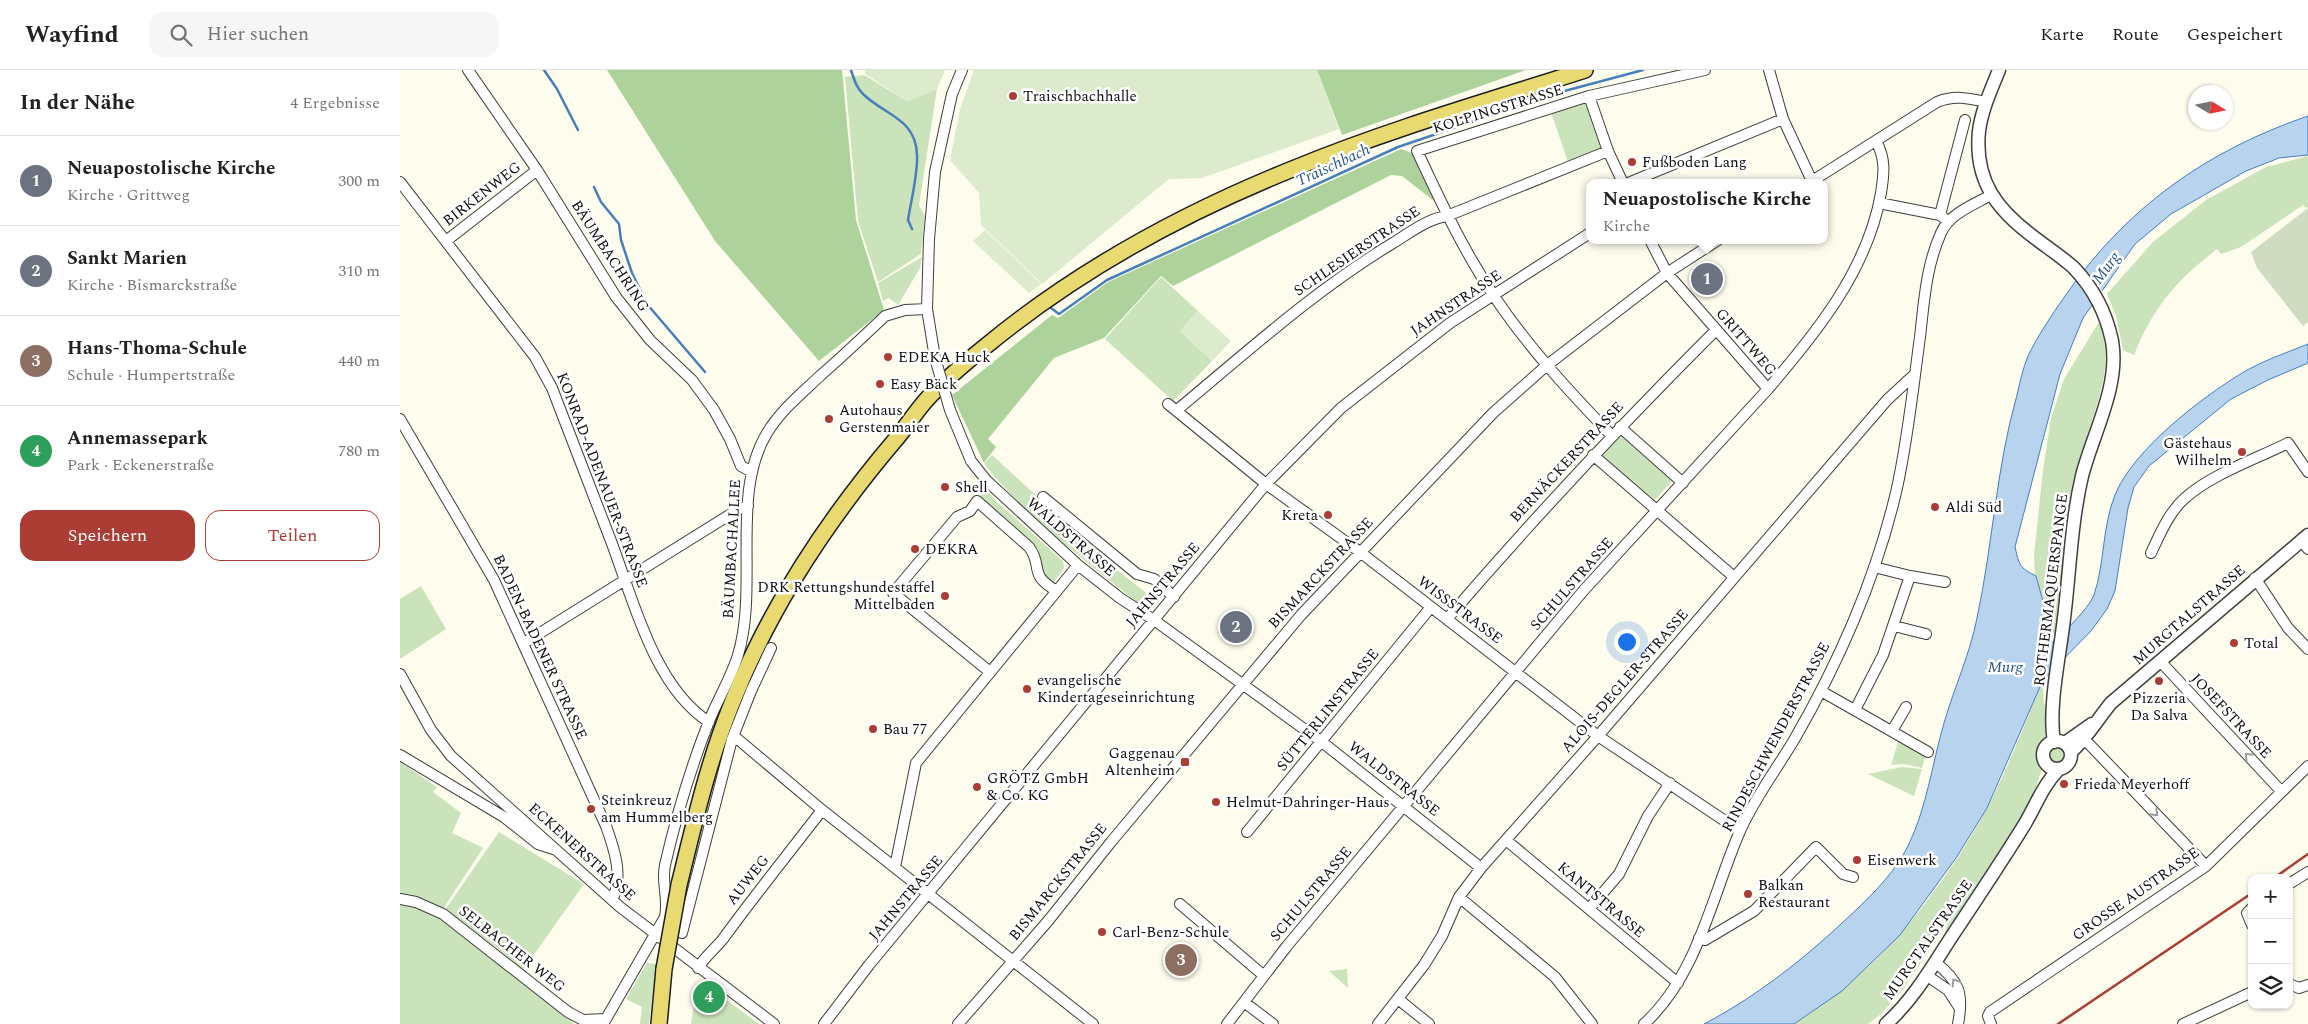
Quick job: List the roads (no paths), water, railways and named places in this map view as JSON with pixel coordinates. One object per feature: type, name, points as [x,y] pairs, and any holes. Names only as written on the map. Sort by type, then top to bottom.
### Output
[{"type":"main road","points":[[659,1024],[664,969],[679,885],[702,794],[731,705],[749,662],[788,588],[818,540],[871,468],[928,398],[983,347],[1078,278],[1134,244],[1214,204],[1293,168],[1384,134],[1585,70]]},
{"type":"street","name":"BÄUMBACHRING","points":[[468,70],[537,170],[616,297],[650,340],[692,380],[714,410],[730,439],[741,466],[752,472]]},
{"type":"street","name":"WALDSTRASSE","points":[[962,70],[952,94],[935,172],[929,240],[927,309],[935,358],[950,410],[971,461],[987,481],[1078,565],[1120,598],[1154,620],[1322,742],[1404,805],[1481,868]]},
{"type":"street","name":"KOLPINGSTRASSE","points":[[1447,216],[1417,151],[1589,96],[1705,70]]},
{"type":"street","points":[[1769,70],[1783,119],[1810,179]]},
{"type":"street","points":[[1879,204],[1944,218],[1990,195],[1980,167],[1978,151],[1980,129],[1994,70]]},
{"type":"street","points":[[1987,98],[1999,70]]},
{"type":"street","points":[[1589,96],[1608,151],[1621,179]]},
{"type":"street","points":[[1816,179],[1937,102],[1948,98],[1987,98]]},
{"type":"street","points":[[1638,179],[1783,119]]},
{"type":"street","points":[[1944,218],[1965,120]]},
{"type":"street","name":"SCHULSTRASSE","points":[[1227,1024],[1263,975],[1584,590],[1684,483],[1796,357],[1836,301],[1860,260],[1869,238],[1879,204],[1884,173],[1883,154],[1876,142]]},
{"type":"street","name":"SCHLESIERSTRASSE","points":[[1173,407],[1318,293],[1379,251],[1433,218],[1447,216],[1608,151]]},
{"type":"street","name":"BIRKENWEG","points":[[446,241],[537,170]]},
{"type":"street","name":"KONRAD-ADENAUER-STRASSE","points":[[400,182],[535,358],[548,380],[625,581],[662,668],[675,689],[700,717],[709,722]]},
{"type":"street","name":"ROTHERMAQUERSPANGE","points":[[1990,195],[2003,211],[2073,268],[2097,298],[2109,326],[2113,362],[2105,403],[2077,499],[2059,667],[2052,712],[2063,746]]},
{"type":"street","points":[[1447,216],[1494,295],[1546,366],[1611,436]]},
{"type":"street","name":"RINDESCHWENDERSTRASSE","points":[[1644,1024],[1664,1005],[1678,983],[1699,938],[1740,831],[1821,691],[1857,613],[1874,567],[1897,488],[1910,423],[1928,274],[1944,218]]},
{"type":"street","name":"JAHNSTRASSE","points":[[824,1024],[869,965],[1266,484],[1341,408],[1404,357],[1494,295],[1586,236]]},
{"type":"street","name":"GRITTWEG","points":[[1652,244],[1667,272],[1715,331],[1768,389]]},
{"type":"street","name":"BISMARCKSTRASSE","points":[[958,1024],[1013,961],[1301,615],[1493,413],[1546,366],[1667,272],[1712,244]]},
{"type":"street","name":"BÄUMBACHALLEE","points":[[604,1022],[656,936],[665,917],[668,904],[663,880],[664,867],[682,801],[709,722],[738,655],[748,580],[749,481],[767,433],[786,407],[885,316],[905,310],[927,309]]},
{"type":"street","name":"BERNÄCKERSTRASSE","points":[[1447,619],[1526,527],[1593,455],[1715,331]]},
{"type":"street","name":"ALOIS-DEGLER-STRASSE","points":[[1378,1024],[1398,1000],[1437,944],[1459,897],[1481,868],[1598,736],[1886,400],[1915,373]]},
{"type":"street","name":"WISSSTRASSE","points":[[1173,407],[1266,484],[1360,552],[1598,736],[1740,831]]},
{"type":"street","name":"BADEN-BADENER STRASSE","points":[[400,419],[404,433],[494,580],[606,826],[617,868],[617,884],[612,900]]},
{"type":"street","points":[[1620,427],[1684,483]]},
{"type":"street","points":[[2150,553],[2170,515],[2184,498],[2204,484],[2288,443],[2308,472]]},
{"type":"street","points":[[1593,455],[1734,577]]},
{"type":"street","points":[[1043,497],[1137,574],[1154,580],[1174,597]]},
{"type":"street","points":[[990,672],[893,593],[957,518],[970,510],[977,501],[1029,547],[1034,555],[1036,573],[1047,585],[1056,591]]},
{"type":"street","points":[[524,644],[739,509],[748,506]]},
{"type":"street","name":"MURGTALSTRASSE","points":[[2063,746],[2094,723],[2111,704],[2160,660],[2256,578],[2306,541]]},
{"type":"street","points":[[895,867],[916,763],[1078,565]]},
{"type":"street","points":[[1874,567],[1945,582]]},
{"type":"street","points":[[1855,710],[1883,655],[1910,576]]},
{"type":"street","points":[[2256,578],[2288,628],[2308,649]]},
{"type":"street","name":"SÜTTERLINSTRASSE","points":[[1247,832],[1431,607]]},
{"type":"street","points":[[1894,626],[1926,634]]},
{"type":"street","points":[[682,933],[734,736],[751,691],[771,648]]},
{"type":"street","name":"JOSEFSTRASSE","points":[[2160,660],[2281,791]]},
{"type":"street","name":"ECKENERSTRASSE","points":[[400,674],[431,730],[451,756],[612,900],[656,936],[774,1024]]},
{"type":"street","points":[[1821,691],[1928,752]]},
{"type":"street","points":[[1892,731],[1906,706]]},
{"type":"street","name":"MURGTALSTRASSE","points":[[2053,767],[2044,753],[2046,747],[2063,746],[2084,741],[2094,723]]},
{"type":"street","points":[[734,736],[822,810],[1093,1024]]},
{"type":"street","points":[[2084,741],[2206,866]]},
{"type":"street","name":"MURGTALSTRASSE","points":[[2053,767],[2069,763],[2063,746]]},
{"type":"street","points":[[400,755],[504,818],[538,844],[556,850]]},
{"type":"street","name":"GROSSE AUSTRASSE","points":[[1992,1024],[1988,1016],[1990,1012],[2206,866],[2308,766]]},
{"type":"street","name":"MURGTALSTRASSE","points":[[1886,1024],[1900,1010],[1926,975],[2009,850],[2029,818],[2053,767]]},
{"type":"street","points":[[1589,909],[1619,874],[1648,816],[1670,784]]},
{"type":"street","name":"AUWEG","points":[[698,968],[708,953],[718,945],[822,810]]},
{"type":"street","name":"KANTSTRASSE","points":[[1506,840],[1678,983]]},
{"type":"street","points":[[1699,938],[1705,940],[1754,910],[1816,848],[1843,874],[1853,877]]},
{"type":"street","points":[[2293,881],[2308,872]]},
{"type":"street","points":[[1459,897],[1555,977],[1592,1024]]},
{"type":"street","name":"SELBACHER WEG","points":[[400,899],[416,902],[443,914],[568,1012],[583,1020],[604,1022]]},
{"type":"street","points":[[1180,904],[1263,975]]},
{"type":"street","points":[[1935,962],[1956,982],[1959,989],[1960,1008],[1958,1024]]},
{"type":"street","points":[[1926,975],[1948,990],[1960,1008]]},
{"type":"street","points":[[2293,986],[2299,988],[2308,985]]},
{"type":"street","points":[[2183,1024],[2248,994]]},
{"type":"street","points":[[1398,1000],[1429,1024]]},
{"type":"street","points":[[1244,1002],[1273,1024]]},
{"type":"water","name":"Murg","points":[[2308,116],[2308,155],[2279,158],[2246,171],[2171,214],[2135,244],[2083,318],[2060,374],[2015,547],[2023,568],[2036,576],[2044,605],[2049,645],[2067,629],[2091,601],[2098,583],[2108,519],[2115,495],[2124,478],[2152,443],[2207,396],[2250,369],[2274,357],[2308,344],[2308,363],[2268,380],[2231,399],[2149,466],[2134,487],[2128,508],[2115,591],[2107,609],[2091,631],[2043,680],[1987,808],[1956,858],[1900,935],[1842,991],[1794,1024],[1704,1024],[1765,986],[1821,942],[1857,909],[1892,872],[1908,846],[1920,816],[1944,723],[1974,631],[1987,562],[2004,450],[2022,375],[2028,356],[2050,318],[2089,264],[2115,235],[2142,209],[2171,186],[2236,146]]},
{"type":"waterway","points":[[544,70],[557,89],[578,130]]},
{"type":"waterway","name":"Traischbach","points":[[851,70],[861,91],[871,101],[898,118],[911,133],[915,143],[917,155],[916,170],[908,220],[912,229]]},
{"type":"waterway","name":"Traischbach","points":[[1051,308],[1059,314],[1107,280],[1398,147],[1557,93],[1643,70]]},
{"type":"waterway","points":[[594,187],[601,202],[619,224],[621,240],[632,273],[647,304],[705,372]]},
{"type":"railway","points":[[2280,874],[2308,854]]},
{"type":"railway","points":[[2058,1024],[2248,896]]},
{"type":"place","name":"Traischbachhalle","points":[[1013,96]]},
{"type":"place","name":"Fußboden Lang","points":[[1632,162]]},
{"type":"place","name":"Neuapostolische Kirche","points":[[1707,279]]},
{"type":"place","name":"EDEKA Huck","points":[[888,357]]},
{"type":"place","name":"Easy Bäck","points":[[880,384]]},
{"type":"place","name":"Autohaus Gerstenmaier","points":[[829,419]]},
{"type":"place","name":"Gästehaus Wilhelm","points":[[2242,452]]},
{"type":"place","name":"Shell","points":[[945,487]]},
{"type":"place","name":"Aldi Süd","points":[[1935,507]]},
{"type":"place","name":"Kreta","points":[[1328,515]]},
{"type":"place","name":"DEKRA","points":[[915,549]]},
{"type":"place","name":"DRK Rettungshundestaffel Mittelbaden","points":[[945,596]]},
{"type":"place","name":"Sankt Marien","points":[[1236,627]]},
{"type":"place","name":"Total","points":[[2234,643]]},
{"type":"place","name":"Pizzeria Da Salva","points":[[2159,681]]},
{"type":"place","name":"evangelische Kindertageseinrichtung","points":[[1027,689]]},
{"type":"place","name":"Bau 77","points":[[873,729]]},
{"type":"place","name":"Gaggenau Altenheim","points":[[1185,762]]},
{"type":"place","name":"Frieda Meyerhoff","points":[[2064,784]]},
{"type":"place","name":"GRÖTZ GmbH & Co. KG","points":[[977,787]]},
{"type":"place","name":"Helmut-Dahringer-Haus","points":[[1216,802]]},
{"type":"place","name":"Steinkreuz am Hummelberg","points":[[591,809]]},
{"type":"place","name":"Eisenwerk","points":[[1857,860]]},
{"type":"place","name":"Balkan Restaurant","points":[[1748,894]]},
{"type":"place","name":"Carl-Benz-Schule","points":[[1102,932]]},
{"type":"place","name":"Hans-Thoma-Schule","points":[[1181,960]]},
{"type":"place","name":"Annemassepark","points":[[709,997]]}]
